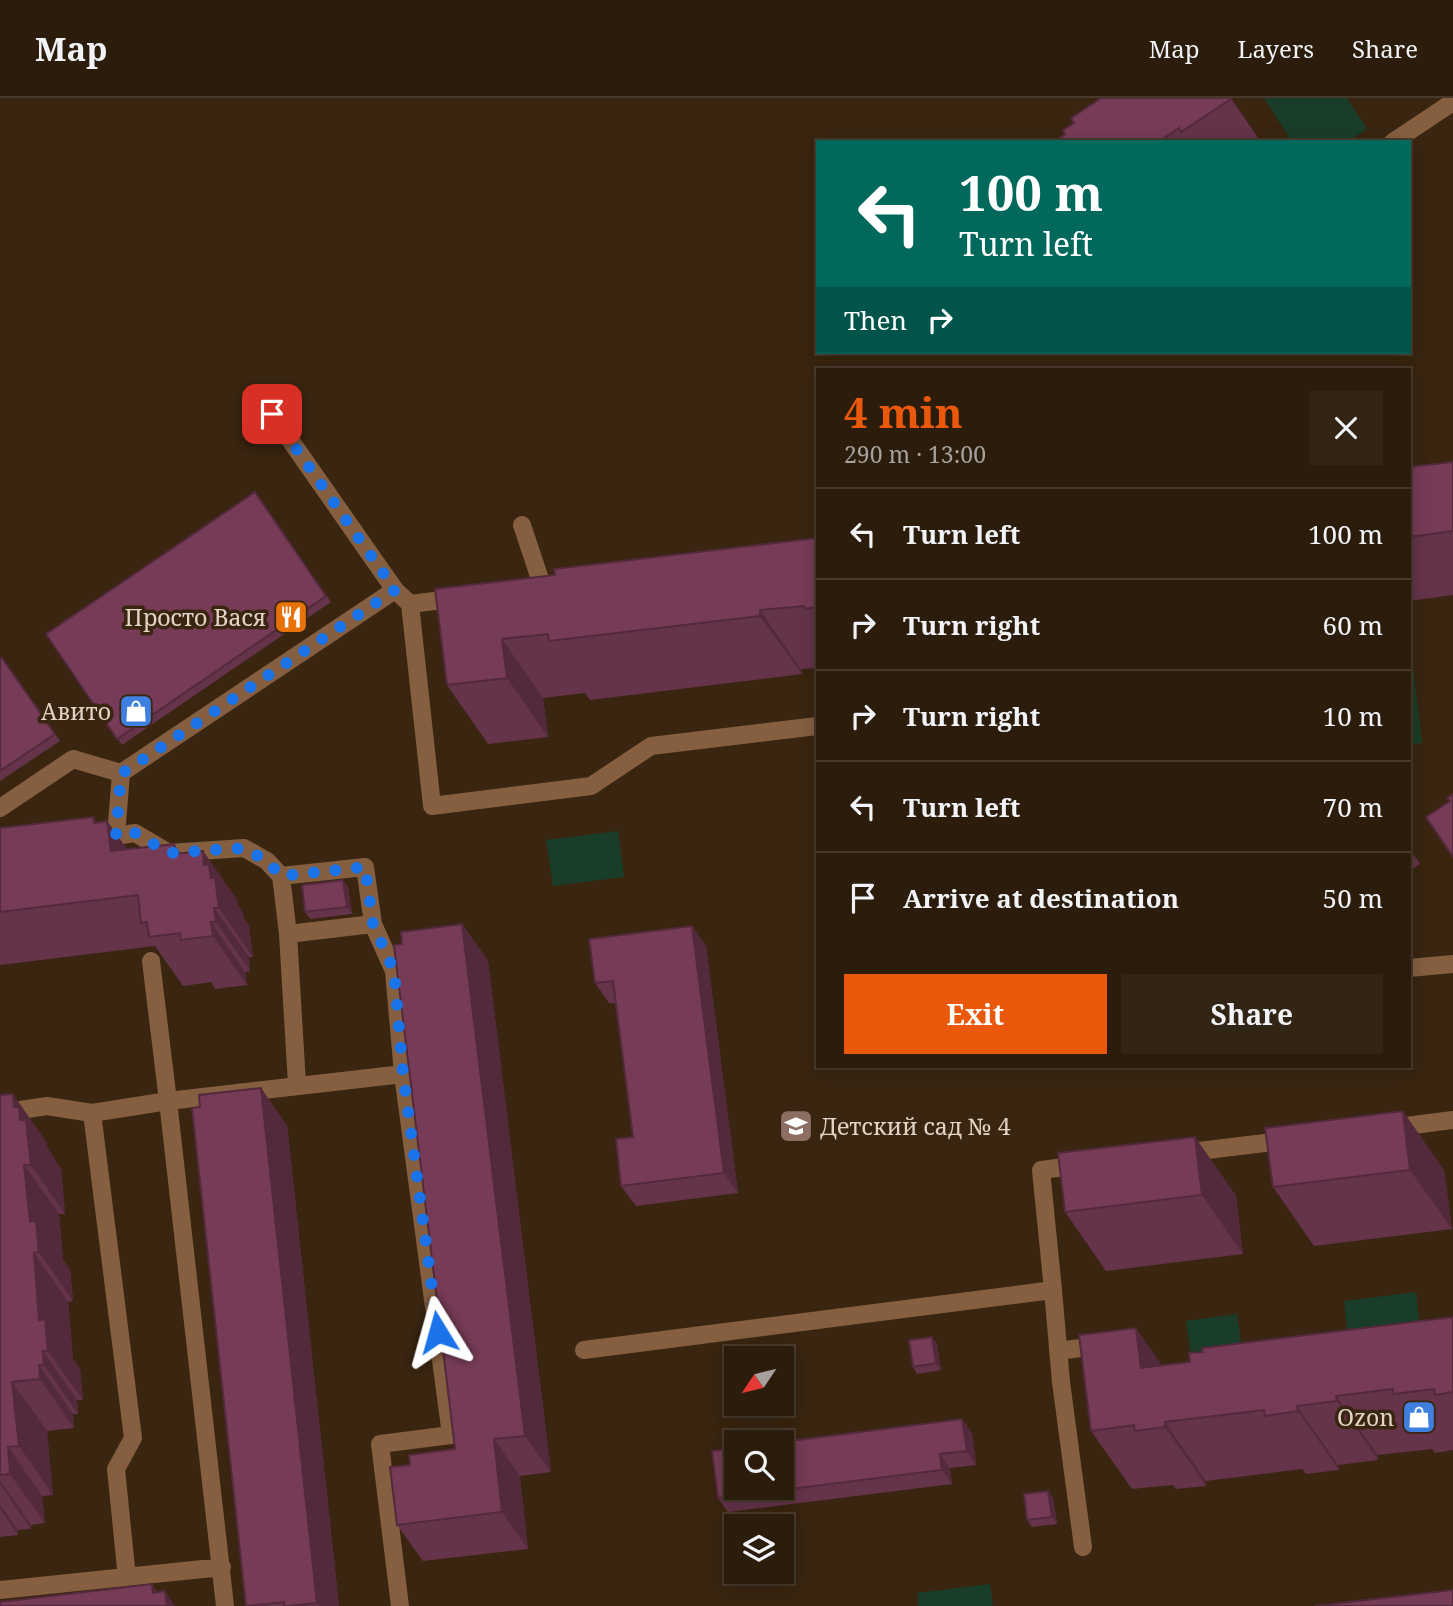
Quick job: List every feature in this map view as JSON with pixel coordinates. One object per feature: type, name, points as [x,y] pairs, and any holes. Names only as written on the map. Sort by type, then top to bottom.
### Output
[{"type":"lane","points":[[1396,140],[1453,102]]},
{"type":"lane","points":[[272,414],[395,590],[410,604],[432,806],[591,786],[651,746],[816,726]]},
{"type":"lane","points":[[522,525],[543,588]]},
{"type":"lane","points":[[121,774],[395,590]]},
{"type":"lane","points":[[410,604],[476,596]]},
{"type":"lane","points":[[0,808],[73,759],[121,774]]},
{"type":"lane","points":[[116,836],[121,774]]},
{"type":"lane","points":[[78,842],[135,833],[169,853],[244,848],[267,861],[281,876],[288,934],[297,1084]]},
{"type":"lane","points":[[281,876],[365,867],[373,924],[394,971],[403,1074],[452,1435],[380,1444],[400,1606]]},
{"type":"lane","points":[[288,934],[373,924]]},
{"type":"lane","points":[[151,961],[225,1606]]},
{"type":"lane","points":[[1411,968],[1453,964]]},
{"type":"lane","points":[[0,1113],[47,1106],[92,1113],[297,1084],[403,1074]]},
{"type":"lane","points":[[92,1113],[133,1437],[116,1469],[127,1578]]},
{"type":"lane","points":[[1371,1130],[1453,1120]]},
{"type":"lane","points":[[1170,1154],[1303,1138]]},
{"type":"lane","points":[[1083,1547],[1058,1351],[1041,1170],[1093,1164]]},
{"type":"lane","points":[[584,1350],[1053,1290]]},
{"type":"lane","points":[[1058,1351],[1119,1343]]},
{"type":"lane","points":[[0,1590],[222,1567]]},
{"type":"green space","points":[[1264,98],[1347,98],[1367,129],[1350,140],[1291,140]]},
{"type":"green space","points":[[1411,657],[1412,657],[1422,743],[1411,744]]},
{"type":"green space","points":[[618,831],[624,877],[553,886],[546,840]]},
{"type":"green space","points":[[1416,1292],[1420,1327],[1348,1336],[1344,1301]]},
{"type":"green space","points":[[1237,1314],[1242,1348],[1191,1355],[1186,1321]]},
{"type":"green space","points":[[990,1584],[993,1606],[918,1606],[917,1593]]},
{"type":"building","points":[[1101,98],[1231,99],[1181,132],[1179,128],[1161,140],[1057,140],[1065,134],[1063,130],[1074,123],[1071,118]]},
{"type":"building","points":[[1453,462],[1453,531],[1411,537],[1411,467]]},
{"type":"building","points":[[255,492],[326,596],[117,739],[46,634]]},
{"type":"building","points":[[816,538],[816,607],[760,610],[760,616],[549,641],[548,634],[502,639],[507,678],[447,685],[435,589],[555,575],[554,569]]},
{"type":"building","points":[[2,658],[55,734],[0,771],[0,659]]},
{"type":"building","points":[[1453,794],[1453,857],[1426,817],[1450,801],[1447,798]]},
{"type":"building","points":[[93,817],[94,823],[107,821],[111,851],[174,844],[175,854],[203,851],[204,865],[209,864],[211,878],[215,877],[219,908],[214,908],[216,922],[211,922],[213,936],[181,940],[180,933],[149,937],[147,922],[141,923],[138,895],[0,912],[0,828]]},
{"type":"building","points":[[343,880],[347,907],[305,912],[302,885]]},
{"type":"building","points":[[462,924],[525,1436],[494,1439],[502,1512],[397,1525],[390,1467],[410,1465],[409,1455],[455,1449],[394,945],[402,944],[401,932]]},
{"type":"building","points":[[692,926],[724,1173],[621,1186],[616,1139],[633,1137],[613,981],[595,983],[589,939]]},
{"type":"building","points":[[261,1088],[317,1603],[288,1606],[284,1606],[284,1602],[246,1606],[192,1108],[200,1107],[199,1095]]},
{"type":"building","points":[[13,1094],[14,1107],[19,1107],[20,1120],[26,1120],[31,1165],[24,1165],[30,1221],[36,1221],[39,1252],[34,1253],[39,1320],[45,1319],[48,1351],[43,1351],[44,1365],[39,1365],[40,1379],[12,1382],[19,1446],[8,1447],[10,1474],[0,1475],[0,1095]]},
{"type":"building","points":[[1403,1111],[1410,1170],[1273,1187],[1265,1128]]},
{"type":"building","points":[[1195,1137],[1202,1195],[1065,1212],[1058,1153]]},
{"type":"building","points":[[1453,1317],[1453,1392],[1435,1395],[1434,1389],[1393,1394],[1393,1389],[1336,1396],[1337,1401],[1297,1406],[1298,1411],[1265,1416],[1264,1410],[1165,1422],[1165,1427],[1135,1431],[1134,1425],[1091,1431],[1079,1335],[1136,1328],[1141,1368],[1190,1362],[1189,1353],[1203,1352],[1202,1348]]},
{"type":"building","points":[[932,1337],[936,1363],[913,1367],[909,1340]]},
{"type":"building","points":[[962,1419],[967,1451],[940,1454],[942,1470],[794,1488],[794,1440]]},
{"type":"building","points":[[724,1450],[724,1497],[718,1498],[712,1451]]},
{"type":"building","points":[[1048,1491],[1052,1517],[1027,1520],[1024,1494]]},
{"type":"building","points":[[152,1584],[153,1593],[165,1591],[167,1606],[0,1606],[0,1602]]},
{"type":"building","points":[[1453,1590],[1453,1606],[1315,1606]]},
{"type":"place","name":"Просто Вася","points":[[291,617]]},
{"type":"place","name":"Авито","points":[[136,711]]},
{"type":"place","name":"Детский сад № 4","points":[[796,1126]]},
{"type":"place","name":"Ozon","points":[[1419,1417]]},
{"type":"route","points":[[272,414],[395,590],[121,774],[116,836],[135,833],[169,853],[244,848],[267,861],[281,876],[365,867],[373,924],[394,971],[403,1074],[438,1332]]}]
